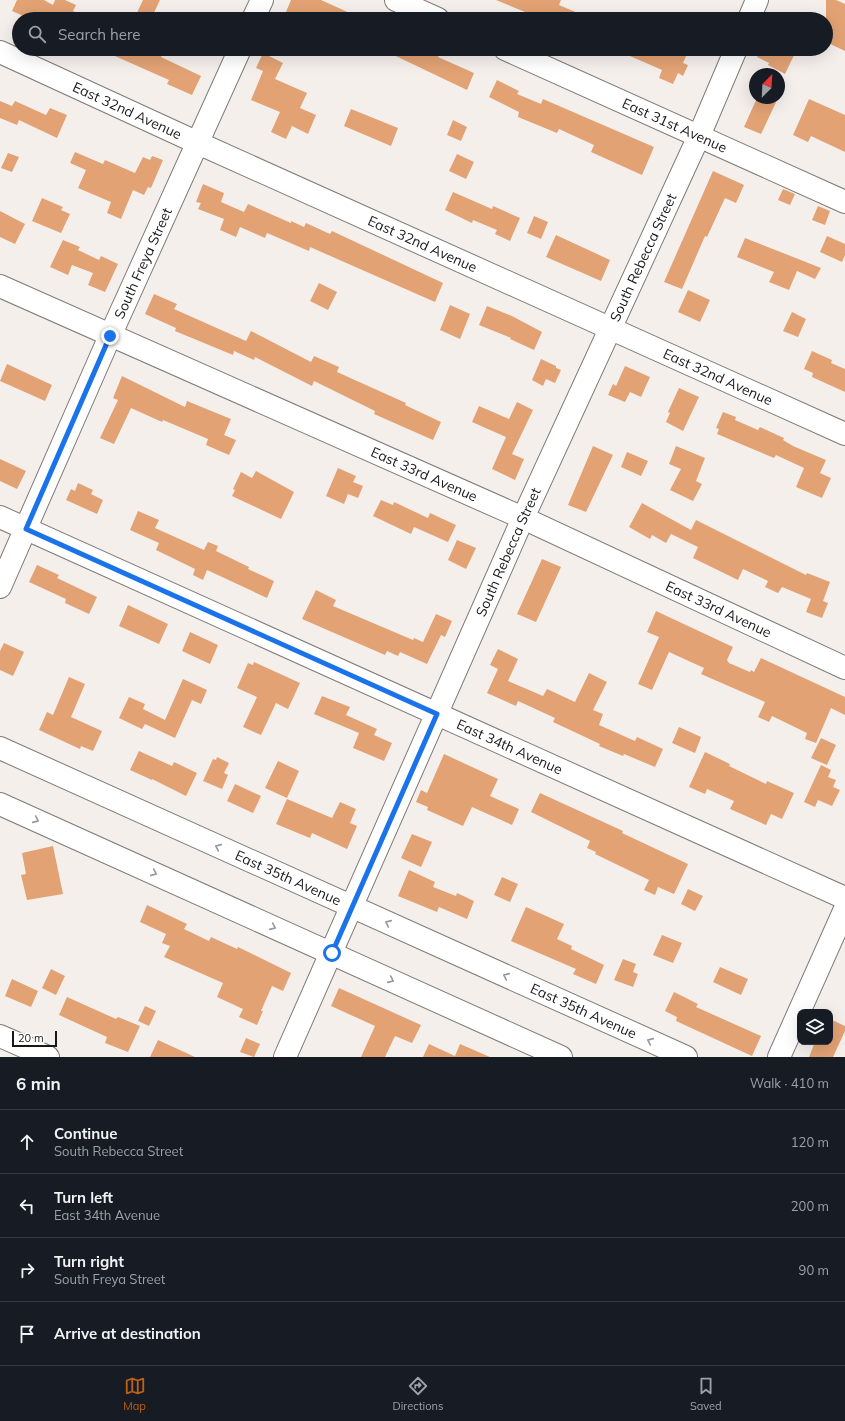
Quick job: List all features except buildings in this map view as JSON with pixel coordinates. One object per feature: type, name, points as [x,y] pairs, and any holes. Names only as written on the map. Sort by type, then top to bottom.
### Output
[{"type":"street","points":[[256,12],[262,0]]},
{"type":"street","points":[[396,0],[423,12]]},
{"type":"street","points":[[752,12],[757,0]]},
{"type":"street","name":"East 32nd Avenue","points":[[0,52],[198,144],[845,434]]},
{"type":"street","name":"South Freya Street","points":[[0,587],[110,336],[237,56]]},
{"type":"street","name":"East 31st Avenue","points":[[521,56],[845,202]]},
{"type":"street","name":"South Rebecca Street","points":[[285,1057],[523,518],[699,136],[733,56]]},
{"type":"street","name":"East 33rd Avenue","points":[[0,286],[523,518],[845,668]]},
{"type":"street","name":"East 34th Avenue","points":[[0,517],[845,898]]},
{"type":"street","name":"East 35th Avenue","points":[[0,748],[686,1057]]},
{"type":"street","points":[[0,804],[561,1057]]},
{"type":"street","points":[[780,1057],[845,909]]},
{"type":"street","points":[[0,1036],[48,1057]]},
{"type":"route","points":[[110,336],[26,529],[437,714],[332,953]]}]
